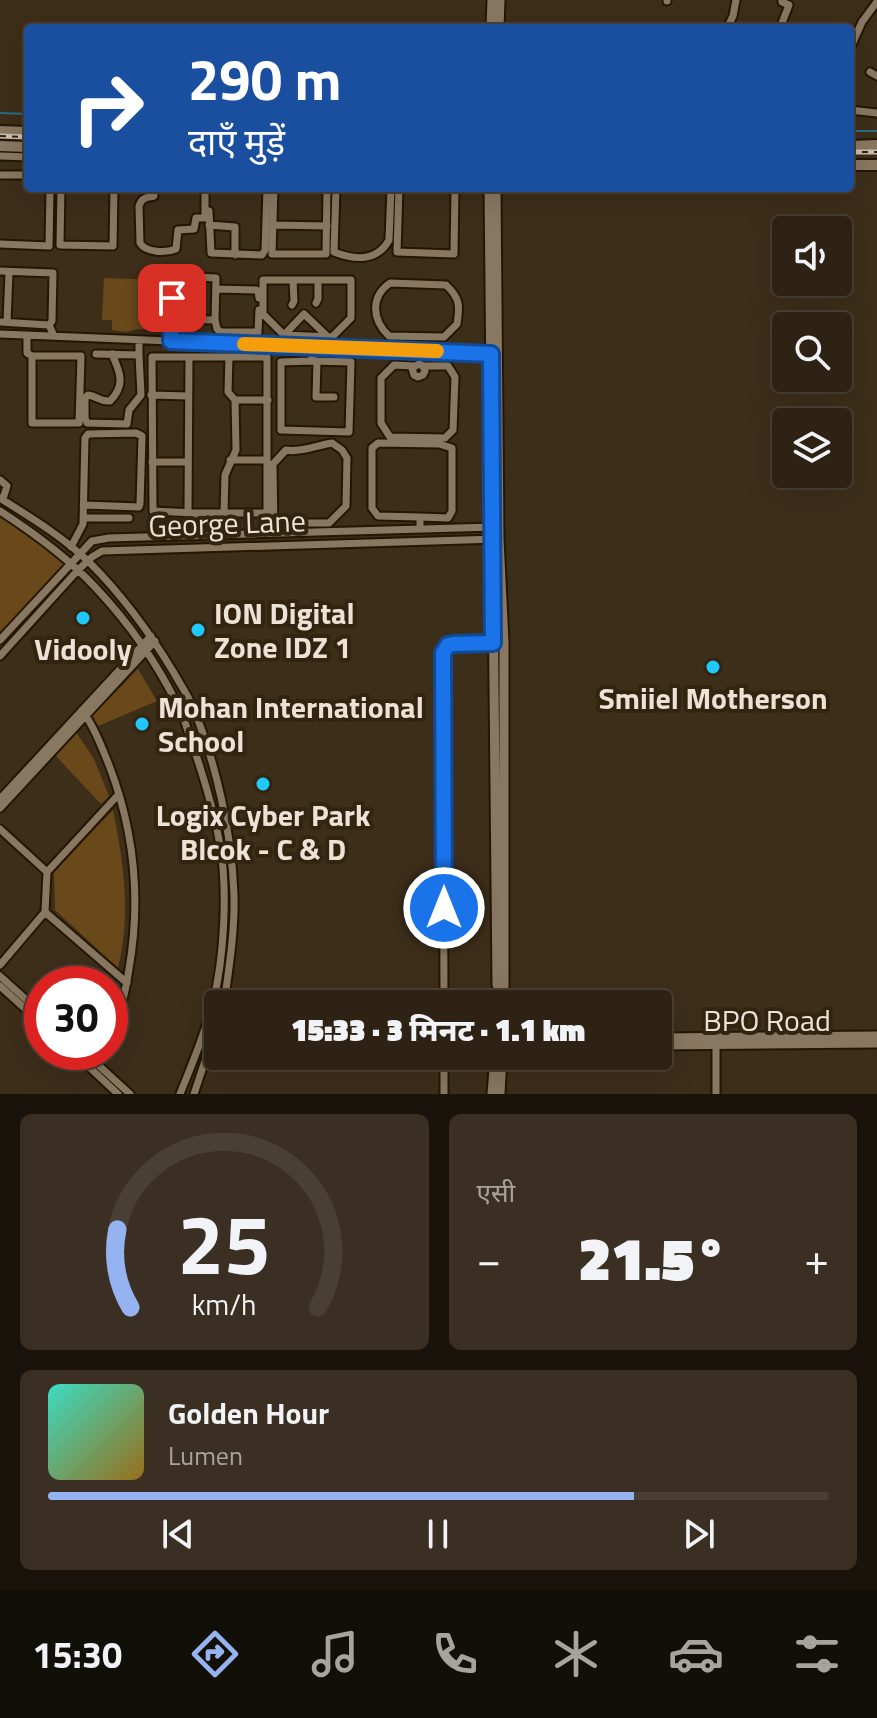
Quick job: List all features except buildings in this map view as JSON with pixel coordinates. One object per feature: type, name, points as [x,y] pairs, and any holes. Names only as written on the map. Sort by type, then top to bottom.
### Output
[{"type":"main road","points":[[0,131],[24,132]]},
{"type":"main road","points":[[854,146],[877,145]]},
{"type":"main road","points":[[0,146],[24,153]]},
{"type":"main road","points":[[854,165],[877,165]]},
{"type":"street","points":[[491,24],[492,0]]},
{"type":"street","points":[[499,24],[500,0]]},
{"type":"street","points":[[729,24],[736,0]]},
{"type":"street","points":[[782,0],[789,5],[782,24]]},
{"type":"street","points":[[854,40],[876,3],[866,0]]},
{"type":"street","points":[[854,110],[877,113]]},
{"type":"street","points":[[0,156],[24,154]]},
{"type":"street","points":[[0,175],[24,175]]},
{"type":"street","points":[[0,244],[49,246],[50,192]]},
{"type":"street","points":[[61,192],[60,245],[113,246],[114,192]]},
{"type":"street","points":[[154,192],[154,196],[140,201],[140,243],[146,249],[173,251],[176,249],[178,230],[194,229],[196,218],[205,218],[207,192]]},
{"type":"street","points":[[207,192],[211,253],[259,256],[264,253],[267,192]]},
{"type":"street","points":[[274,192],[272,254],[326,254],[327,192]]},
{"type":"street","points":[[336,192],[334,252],[353,258],[366,258],[387,245],[391,192]]},
{"type":"street","points":[[399,192],[397,252],[454,254],[455,192]]},
{"type":"street","points":[[489,192],[494,279],[496,539],[493,643],[501,990]]},
{"type":"street","points":[[496,192],[491,354],[496,527]]},
{"type":"street","points":[[209,225],[235,227],[235,255]]},
{"type":"street","points":[[273,225],[327,226]]},
{"type":"street","points":[[4,271],[53,273],[52,321],[49,325],[4,322],[4,271]]},
{"type":"street","points":[[171,341],[173,276],[216,278],[215,320],[221,332],[259,330],[258,291],[216,289]]},
{"type":"street","points":[[263,280],[293,280],[351,280],[351,318],[332,337],[284,335],[263,314],[263,280]]},
{"type":"street","points":[[292,305],[293,280]]},
{"type":"street","points":[[316,303],[318,280]]},
{"type":"street","points":[[390,283],[446,285],[458,301],[457,324],[444,337],[416,337],[389,336],[382,329],[377,320],[377,296],[390,283]]},
{"type":"street","points":[[284,335],[304,314],[327,336]]},
{"type":"street","points":[[172,319],[215,320]]},
{"type":"street","points":[[49,325],[54,336]]},
{"type":"street","points":[[0,334],[491,354]]},
{"type":"street","points":[[27,335],[27,353],[32,356],[81,356],[79,423],[32,423],[32,356]]},
{"type":"street","points":[[306,336],[316,361],[316,397],[334,397]]},
{"type":"street","points":[[416,337],[418,365]]},
{"type":"street","points":[[112,354],[122,377],[120,388],[110,401],[102,402],[92,395],[85,398],[87,423],[127,424],[129,410],[141,395],[139,341]]},
{"type":"street","points":[[96,354],[139,355]]},
{"type":"street","points":[[152,357],[189,357],[267,357],[267,513],[153,511],[152,357]]},
{"type":"street","points":[[189,357],[188,462],[195,536]]},
{"type":"street","points":[[224,513],[225,475],[236,450],[235,400],[228,392],[229,357]]},
{"type":"street","points":[[316,361],[351,362],[349,432],[281,430],[281,362],[316,361]]},
{"type":"street","points":[[394,365],[418,365],[448,366],[455,377],[453,430],[445,438],[390,437],[381,423],[381,378],[394,365]]},
{"type":"street","points":[[151,395],[188,396]]},
{"type":"street","points":[[235,400],[268,400]]},
{"type":"street","points":[[71,547],[84,518],[84,505],[85,438],[88,434],[136,433],[142,436],[139,507],[84,505]]},
{"type":"street","points":[[274,523],[329,523],[344,509],[347,458],[342,450],[332,443],[294,452],[286,450],[278,456],[273,464],[274,533]]},
{"type":"street","points":[[378,443],[439,444],[452,448],[452,511],[448,518],[420,517],[378,516],[372,508],[372,448],[378,443]]},
{"type":"street","points":[[230,460],[267,460]]},
{"type":"street","points":[[152,462],[188,462]]},
{"type":"street","points":[[0,480],[7,486],[1,498],[79,553],[129,608],[153,638],[191,703],[216,776],[230,847],[234,896],[232,949],[226,990]]},
{"type":"street","points":[[0,511],[34,533],[70,563],[121,616],[179,707],[204,778],[220,847],[223,896],[221,948],[213,1001],[180,1094]]},
{"type":"street","points":[[420,517],[420,529]]},
{"type":"street","points":[[84,518],[129,518]]},
{"type":"street","name":"George Lane","points":[[0,640],[92,541],[109,538],[496,527]]},
{"type":"street","points":[[496,539],[504,642],[501,990]]},
{"type":"street","name":"George Lane","points":[[0,656],[78,570],[102,551],[496,539]]},
{"type":"street","points":[[0,808],[153,638]]},
{"type":"street","points":[[444,990],[443,653],[448,645],[453,644],[493,643]]},
{"type":"street","points":[[84,713],[103,750],[119,794],[130,839],[135,906],[128,977]]},
{"type":"street","points":[[0,799],[84,713]]},
{"type":"street","points":[[0,965],[45,912],[47,872],[119,794]]},
{"type":"street","points":[[0,829],[47,872]]},
{"type":"street","points":[[45,912],[107,966]]},
{"type":"street","points":[[0,976],[24,998]]},
{"type":"street","points":[[0,986],[24,1008]]},
{"type":"street","name":"BPO Road","points":[[672,1044],[877,1036]]},
{"type":"street","name":"BPO Road","points":[[672,1039],[877,1043]]},
{"type":"street","points":[[716,1041],[716,1094]]},
{"type":"street","points":[[194,1094],[204,1064]]},
{"type":"street","points":[[92,1070],[118,1094]]},
{"type":"street","points":[[104,1070],[130,1094]]},
{"type":"street","points":[[444,1070],[444,1094]]},
{"type":"street","points":[[492,1094],[494,1070]]},
{"type":"street","points":[[500,1094],[501,1070]]},
{"type":"shaded area","points":[[104,278],[163,280],[160,330],[112,330],[112,320],[102,320]]},
{"type":"shaded area","points":[[0,512],[70,563],[0,640]]},
{"type":"shaded area","points":[[138,669],[157,701],[98,726],[92,716]]},
{"type":"shaded area","points":[[76,732],[94,759],[109,796],[101,804],[55,755]]},
{"type":"shaded area","points":[[113,810],[125,909],[118,966],[55,910],[54,871]]},
{"type":"waterway","points":[[0,113],[24,114]]},
{"type":"waterway","points":[[854,131],[877,131]]},
{"type":"railway","points":[[0,136],[24,137]]},
{"type":"railway","points":[[854,152],[877,152]]},
{"type":"slow traffic","points":[[244,344],[437,351]]},
{"type":"place","name":"Vidooly","points":[[83,618]]},
{"type":"place","name":"ION Digital Zone IDZ 1","points":[[198,630]]},
{"type":"place","name":"Smiiel Motherson","points":[[713,667]]},
{"type":"place","name":"Mohan International School","points":[[142,724]]},
{"type":"place","name":"Logix Cyber Park Blcok - C & D","points":[[263,784]]},
{"type":"route","points":[[172,298],[171,341],[491,354],[493,643],[448,645],[443,653],[444,908]]}]
